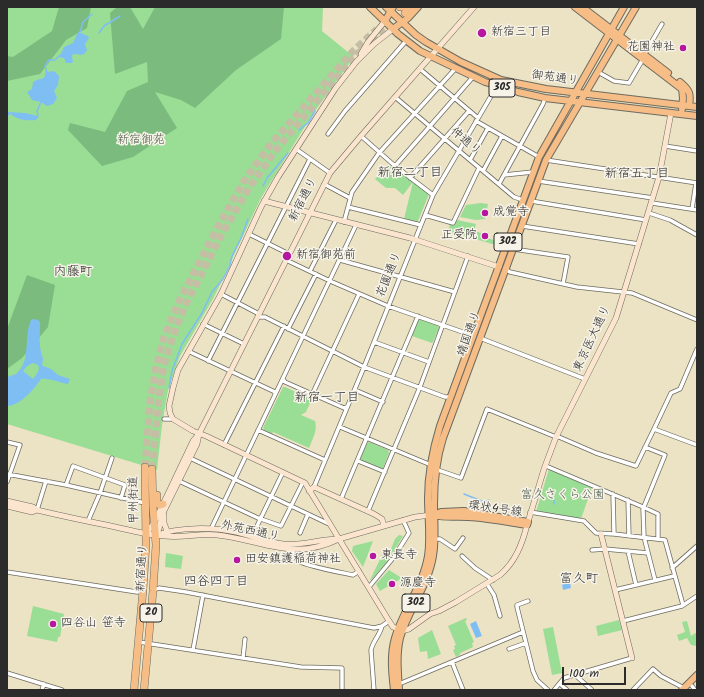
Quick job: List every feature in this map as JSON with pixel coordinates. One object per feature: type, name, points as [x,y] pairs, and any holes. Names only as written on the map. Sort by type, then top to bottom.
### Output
[{"type":"highway","points":[[402,9],[410,7]]},
{"type":"highway","points":[[149,468],[156,489],[157,503],[160,505],[165,505]]},
{"type":"highway","name":"甲州街道","points":[[146,534],[146,503],[149,468]]},
{"type":"highway","name":"甲州街道","points":[[149,468],[155,535]]},
{"type":"highway","name":"20","points":[[143,590],[146,534]]},
{"type":"highway","name":"新宿通り","points":[[144,690],[153,591],[155,535]]},
{"type":"highway","name":"新宿通り","points":[[134,690],[143,590]]},
{"type":"main road","name":"305","points":[[370,7],[385,21]]},
{"type":"main road","points":[[393,29],[418,7]]},
{"type":"main road","points":[[578,7],[643,57],[687,88],[691,94],[689,106]]},
{"type":"main road","name":"靖国通り","points":[[394,690],[392,652],[426,564],[430,539],[434,467],[455,397],[502,268],[523,200],[539,157],[624,7]]},
{"type":"main road","name":"靖国通り","points":[[502,268],[513,249],[546,160],[636,7]]},
{"type":"main road","points":[[385,21],[390,8]]},
{"type":"main road","name":"御苑通り","points":[[390,8],[402,22],[437,49],[493,77],[526,86],[689,106]]},
{"type":"main road","name":"御苑通り","points":[[385,21],[406,41],[420,51],[455,69],[494,85],[545,98],[682,114]]},
{"type":"main road","points":[[643,57],[682,89],[682,114]]},
{"type":"main road","points":[[645,110],[646,101]]},
{"type":"main road","name":"305","points":[[689,106],[697,107]]},
{"type":"main road","name":"305","points":[[682,114],[697,116]]},
{"type":"main road","points":[[523,200],[530,201]]},
{"type":"main road","name":"環状4号線","points":[[431,515],[441,512],[464,511],[527,523]]},
{"type":"main road","name":"靖国通り","points":[[399,687],[398,652],[400,630],[428,575],[433,556],[434,539],[431,515]]},
{"type":"main road","points":[[690,688],[697,676]]},
{"type":"street","name":"新宿通り","points":[[155,535],[158,531],[165,505],[193,442],[199,434],[330,173],[474,7]]},
{"type":"street","points":[[358,60],[370,39],[385,21]]},
{"type":"street","points":[[598,72],[614,81],[629,84],[662,24]]},
{"type":"street","points":[[393,29],[374,44],[358,60],[335,89],[264,201],[221,294],[188,351],[175,380],[169,406],[172,418],[193,431],[303,482],[389,621],[400,630]]},
{"type":"street","points":[[370,39],[371,43],[374,44]]},
{"type":"street","points":[[328,134],[350,105],[406,41]]},
{"type":"street","points":[[420,69],[469,111],[477,120],[488,128],[539,157]]},
{"type":"street","points":[[344,222],[352,192],[379,153],[455,69]]},
{"type":"street","points":[[395,166],[473,77]]},
{"type":"street","name":"花園通り","points":[[314,487],[340,427],[433,195],[494,91],[493,77]]},
{"type":"street","name":"仲通り","points":[[395,97],[514,197],[523,200]]},
{"type":"street","points":[[499,184],[545,98]]},
{"type":"street","points":[[410,178],[469,111]]},
{"type":"street","name":"東京医大通り","points":[[400,630],[411,628],[430,614],[439,611],[487,584],[506,570],[516,555],[556,437],[615,322],[653,200],[659,177],[671,113]]},
{"type":"street","points":[[470,160],[488,128]]},
{"type":"street","points":[[361,136],[379,153],[433,195]]},
{"type":"street","points":[[425,215],[454,223],[481,169],[502,136]]},
{"type":"street","points":[[665,146],[697,151]]},
{"type":"street","points":[[296,149],[330,173]]},
{"type":"street","points":[[208,361],[310,159]]},
{"type":"street","points":[[546,160],[697,183],[692,209]]},
{"type":"street","points":[[504,175],[533,172]]},
{"type":"street","points":[[538,180],[653,200],[697,210]]},
{"type":"street","points":[[324,184],[350,198]]},
{"type":"street","points":[[264,201],[415,240],[468,256],[510,272],[563,284],[632,293],[697,320]]},
{"type":"street","points":[[530,201],[646,220]]},
{"type":"street","points":[[348,207],[421,225]]},
{"type":"street","points":[[649,213],[670,220],[697,235]]},
{"type":"street","points":[[310,271],[336,220]]},
{"type":"street","points":[[211,529],[275,394],[304,337],[356,225]]},
{"type":"street","points":[[522,226],[639,244]]},
{"type":"street","points":[[249,234],[289,254]]},
{"type":"street","points":[[513,249],[568,257],[563,284]]},
{"type":"street","points":[[368,511],[420,387],[468,256]]},
{"type":"street","points":[[286,260],[388,306],[477,337],[585,379]]},
{"type":"street","points":[[340,260],[455,292]]},
{"type":"street","points":[[288,329],[316,274]]},
{"type":"street","points":[[221,294],[258,316],[263,316],[284,326],[364,367],[446,397],[455,397]]},
{"type":"street","points":[[312,395],[359,294]]},
{"type":"street","points":[[341,499],[418,316]]},
{"type":"street","points":[[203,324],[244,344]]},
{"type":"street","points":[[224,445],[284,326]]},
{"type":"street","points":[[374,342],[429,362]]},
{"type":"street","points":[[340,427],[460,478],[487,409],[596,453],[636,466],[671,393],[680,389],[697,349]]},
{"type":"street","points":[[188,351],[230,372],[237,373],[275,392],[275,394]]},
{"type":"street","points":[[283,379],[285,382],[312,395],[347,408]]},
{"type":"street","points":[[355,390],[382,402]]},
{"type":"street","points":[[654,429],[697,445]]},
{"type":"street","points":[[258,430],[325,460]]},
{"type":"street","name":"新宿通り","points":[[146,534],[179,481],[197,444],[199,434]]},
{"type":"street","points":[[7,442],[20,445],[8,474],[7,482]]},
{"type":"street","points":[[645,447],[665,455],[643,507],[644,537],[655,580]]},
{"type":"street","points":[[88,521],[112,458]]},
{"type":"street","points":[[190,458],[330,525]]},
{"type":"street","points":[[358,461],[385,472]]},
{"type":"street","points":[[66,485],[73,466],[125,485],[121,498]]},
{"type":"street","points":[[546,466],[658,514],[658,539]]},
{"type":"street","points":[[257,526],[283,472]]},
{"type":"street","points":[[8,474],[100,492],[146,503]]},
{"type":"street","points":[[37,510],[46,481]]},
{"type":"street","points":[[179,481],[261,519],[281,526],[303,482]]},
{"type":"street","points":[[309,491],[314,487],[368,511],[382,519],[384,526]]},
{"type":"street","points":[[613,494],[614,534]]},
{"type":"street","points":[[628,500],[629,536]]},
{"type":"street","name":"外苑西通り","points":[[7,501],[33,507],[37,510],[146,534],[171,536],[215,535],[235,538],[268,547],[293,550],[321,546],[339,539],[403,520],[431,515]]},
{"type":"street","points":[[165,505],[163,519],[168,531]]},
{"type":"street","name":"外苑西通り","points":[[7,506],[32,512],[37,510]]},
{"type":"street","points":[[530,512],[584,521],[596,533],[665,540],[683,605]]},
{"type":"street","points":[[300,533],[308,514]]},
{"type":"street","points":[[369,587],[394,557],[409,533],[403,520]]},
{"type":"street","name":"外苑西通り","points":[[155,535],[168,531],[211,529],[236,532],[270,542],[285,544],[339,539]]},
{"type":"street","points":[[554,690],[564,678],[632,658],[601,534]]},
{"type":"street","points":[[434,539],[440,539],[455,550],[463,538]]},
{"type":"street","points":[[672,568],[697,546]]},
{"type":"street","points":[[592,550],[605,549],[648,553]]},
{"type":"street","points":[[293,550],[297,561],[318,568],[345,574],[354,574],[359,571]]},
{"type":"street","points":[[628,551],[636,585]]},
{"type":"street","points":[[462,556],[475,568],[493,580]]},
{"type":"street","points":[[7,572],[137,592],[143,590]]},
{"type":"street","points":[[615,590],[674,576]]},
{"type":"street","points":[[487,584],[494,595],[500,616]]},
{"type":"street","points":[[153,591],[156,588],[159,588],[203,595],[374,628],[382,626],[389,621]]},
{"type":"street","points":[[193,650],[203,595]]},
{"type":"street","points":[[623,621],[683,605],[697,596]]},
{"type":"street","points":[[528,601],[517,605],[523,632],[537,680],[548,690]]},
{"type":"street","points":[[374,690],[371,650],[372,644],[381,631],[382,626]]},
{"type":"street","points":[[399,687],[452,662],[523,632]]},
{"type":"street","points":[[243,658],[246,639]]},
{"type":"street","points":[[138,642],[301,667],[342,668],[342,690]]},
{"type":"street","points":[[509,649],[526,643]]},
{"type":"street","points":[[452,662],[464,690]]},
{"type":"street","points":[[633,690],[653,669],[661,676],[690,688]]},
{"type":"street","points":[[7,673],[62,690]]},
{"type":"street","points":[[575,675],[592,690]]},
{"type":"street","points":[[42,690],[44,684]]},
{"type":"street","points":[[560,684],[567,690]]},
{"type":"green space","name":"新宿御苑","points":[[7,7],[323,7],[322,31],[354,57],[312,115],[261,198],[214,297],[180,356],[168,390],[157,470],[150,468],[148,483],[148,467],[7,424]]},
{"type":"green space","points":[[59,7],[91,7],[87,28],[66,40],[40,74],[7,81],[7,56],[13,57],[52,31]]},
{"type":"green space","points":[[117,7],[130,7],[143,29],[155,7],[284,7],[281,39],[236,70],[195,108],[181,100],[155,92],[177,128],[133,157],[102,166],[68,130],[70,123],[105,132],[127,91],[148,82],[147,62],[115,74],[110,13]]},
{"type":"green space","points":[[391,166],[413,182],[403,195],[395,188],[386,188],[375,179],[380,173]]},
{"type":"green space","points":[[413,182],[429,194],[417,223],[404,219]]},
{"type":"green space","points":[[481,203],[488,204],[485,219],[476,220],[460,217],[466,205]]},
{"type":"green space","points":[[457,220],[476,224],[474,231],[481,233],[481,236],[500,242],[499,246],[448,231],[450,224],[454,225]]},
{"type":"green space","points":[[27,275],[55,285],[48,327],[22,358],[7,369],[7,329]]},
{"type":"green space","points":[[420,318],[438,325],[439,328],[432,343],[412,336],[417,319]]},
{"type":"green space","points":[[283,387],[312,399],[306,412],[301,415],[315,421],[316,424],[309,448],[273,432],[272,434],[263,428]]},
{"type":"green space","points":[[369,442],[388,450],[389,453],[383,468],[381,469],[361,461],[360,458],[367,443]]},
{"type":"green space","name":"富久さくら公園","points":[[549,469],[592,487],[581,519],[536,512]]},
{"type":"green space","points":[[148,483],[149,512],[148,512]]},
{"type":"green space","points":[[399,535],[403,536],[387,562],[370,580],[384,551],[391,549],[395,539]]},
{"type":"green space","points":[[373,541],[363,567],[352,551],[353,546]]},
{"type":"green space","points":[[166,553],[183,556],[181,569],[165,567]]},
{"type":"green space","points":[[389,570],[408,582],[404,589],[399,580],[380,591],[376,584]]},
{"type":"green space","points":[[33,606],[64,614],[60,637],[58,637],[57,642],[27,636]]},
{"type":"green space","points":[[466,618],[467,620],[465,621],[474,642],[472,643],[473,647],[460,653],[460,655],[456,657],[453,650],[455,649],[454,646],[456,645],[448,626]]},
{"type":"green space","points":[[619,620],[622,630],[598,636],[596,626]]},
{"type":"green space","points":[[687,621],[691,636],[697,632],[697,646],[691,645],[687,638],[679,641],[677,635],[685,632],[682,622]]},
{"type":"green space","points":[[553,627],[562,673],[552,675],[543,629]]},
{"type":"green space","points":[[432,630],[441,654],[428,659],[427,651],[420,652],[418,638]]},
{"type":"water","points":[[78,32],[88,36],[89,38],[85,44],[87,50],[84,54],[73,54],[73,62],[66,63],[64,58],[59,57],[59,55],[64,47],[73,43]]},
{"type":"water","points":[[52,71],[59,76],[58,85],[54,91],[57,98],[53,104],[47,106],[41,102],[32,100],[27,92],[32,89],[33,82],[44,78],[45,73]]},
{"type":"water","points":[[8,112],[25,113],[38,116],[36,120],[25,120],[16,118],[10,114],[7,117]]},
{"type":"water","points":[[34,319],[40,322],[40,345],[43,366],[51,369],[58,375],[70,379],[68,384],[48,379],[41,379],[31,392],[22,400],[7,406],[7,377],[16,374],[24,362],[31,320]],"holes":[[[33,363],[38,365],[38,372],[33,379],[23,371],[27,366]]]},
{"type":"water","points":[[568,572],[571,588],[563,590],[560,574]]},
{"type":"water","points":[[476,621],[482,636],[476,638],[470,624]]},
{"type":"waterway","points":[[80,32],[83,22],[92,14]]},
{"type":"waterway","points":[[99,33],[104,26],[120,16]]},
{"type":"waterway","points":[[47,73],[45,66],[49,60],[55,60],[59,56]]},
{"type":"waterway","points":[[35,118],[38,116],[37,111],[41,102]]},
{"type":"waterway","points":[[299,130],[308,123],[315,111]]},
{"type":"waterway","points":[[263,186],[267,178],[288,153]]},
{"type":"waterway","points":[[169,388],[172,371],[182,344],[202,313],[212,292],[223,279],[248,219]]},
{"type":"waterway","points":[[464,494],[484,502],[489,500]]},
{"type":"tunnel","points":[[152,469],[159,397],[164,365],[173,336],[185,306],[221,236],[249,188],[276,150],[357,54],[405,13]]},
{"type":"tunnel","points":[[145,467],[150,401],[156,367],[164,337],[178,303],[217,228],[244,181],[270,145],[353,51],[377,29]]},
{"type":"place","name":"新宿三丁目","points":[[482,33]]},
{"type":"place","name":"花園神社","points":[[683,48]]},
{"type":"place","name":"成覚寺","points":[[485,213]]},
{"type":"place","name":"正受院","points":[[485,236]]},
{"type":"place","name":"新宿御苑前","points":[[287,256]]},
{"type":"place","name":"東長寺","points":[[373,556]]},
{"type":"place","name":"田安鎮護稲荷神社","points":[[237,560]]},
{"type":"place","name":"源慶寺","points":[[392,584]]},
{"type":"place","name":"四谷山 笹寺","points":[[53,624]]},
{"type":"district","name":"新宿二丁目","points":[[410,174]]},
{"type":"district","name":"新宿五丁目","points":[[637,175]]},
{"type":"district","name":"内藤町","points":[[73,273]]},
{"type":"district","name":"新宿一丁目","points":[[327,399]]},
{"type":"district","name":"富久町","points":[[579,580]]},
{"type":"district","name":"四谷四丁目","points":[[216,583]]}]
